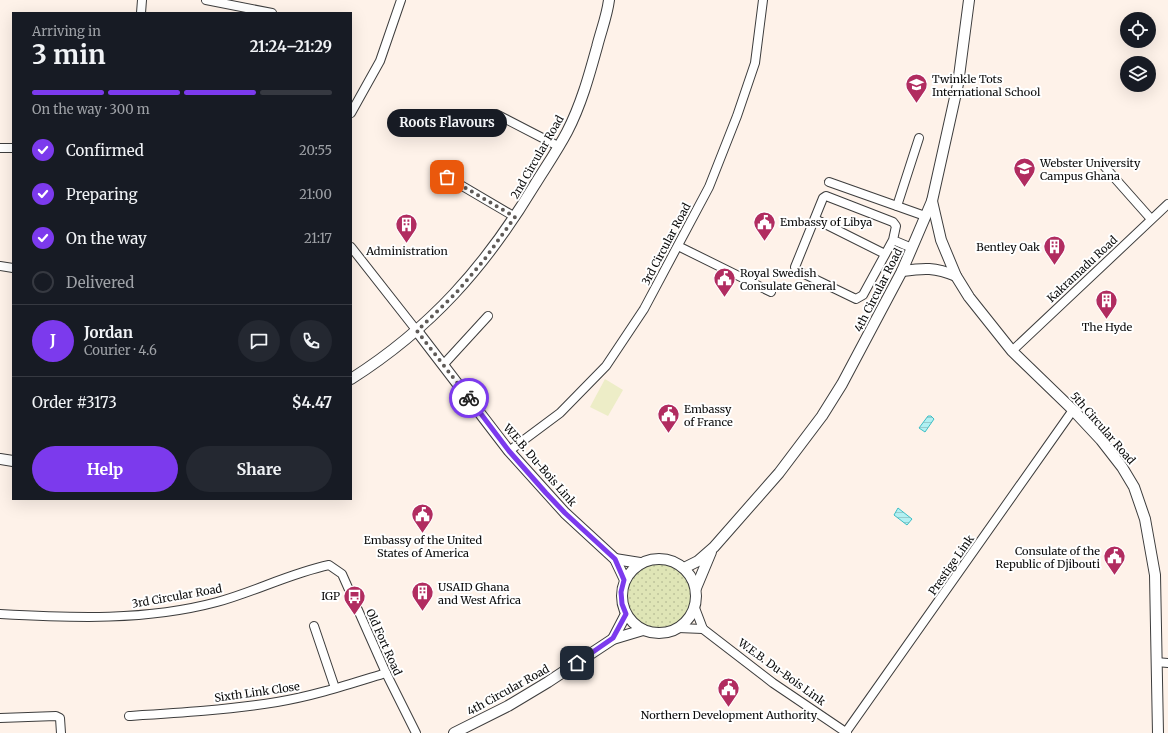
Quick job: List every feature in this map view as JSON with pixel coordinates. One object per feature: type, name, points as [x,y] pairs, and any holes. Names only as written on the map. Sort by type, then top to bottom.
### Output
[{"type":"street","points":[[141,12],[142,0]]},
{"type":"street","points":[[206,0],[267,12]]},
{"type":"street","points":[[352,110],[380,61],[401,0]]},
{"type":"street","name":"2nd Circular Road","points":[[352,378],[378,362],[417,331],[456,293],[484,260],[515,217],[567,132],[582,97],[609,0]]},
{"type":"street","name":"3rd Circular Road","points":[[509,451],[560,413],[606,366],[644,309],[709,187],[739,110],[755,63],[763,0]]},
{"type":"street","name":"4th Circular Road","points":[[684,568],[698,561],[714,547],[779,473],[822,416],[842,384],[902,271],[932,201],[958,84],[969,0]]},
{"type":"street","points":[[496,114],[558,146]]},
{"type":"street","points":[[897,206],[919,138]]},
{"type":"street","points":[[0,148],[12,148]]},
{"type":"street","points":[[1104,166],[1151,219]]},
{"type":"street","points":[[447,177],[515,217]]},
{"type":"street","points":[[828,182],[925,216]]},
{"type":"street","points":[[828,196],[893,222],[896,226],[893,240],[863,295],[856,299],[796,270],[795,264],[815,218],[823,198],[828,196]]},
{"type":"street","name":"5th Circular Road","points":[[932,201],[941,240],[956,276],[969,297],[1012,351],[1073,410],[1122,466],[1138,495],[1152,551],[1155,575],[1158,733]]},
{"type":"street","name":"Kakramadu Road","points":[[1012,351],[1168,204]]},
{"type":"street","points":[[815,218],[885,254]]},
{"type":"street","points":[[893,240],[912,248]]},
{"type":"street","points":[[678,246],[771,292]]},
{"type":"street","name":"W.E.B. Du-Bois Link","points":[[352,248],[444,364],[509,451],[565,513],[615,559],[624,580]]},
{"type":"street","points":[[0,266],[12,268]]},
{"type":"street","points":[[902,271],[928,268],[943,270],[956,276]]},
{"type":"street","points":[[444,364],[488,316]]},
{"type":"street","name":"Prestige Link","points":[[847,732],[1073,410]]},
{"type":"street","points":[[0,459],[12,461]]},
{"type":"street","name":"4th Circular Road","points":[[696,588],[714,547]]},
{"type":"street","points":[[615,559],[640,563]]},
{"type":"street","points":[[651,559],[663,559],[674,562],[684,568],[692,577],[696,588],[695,608],[703,630],[678,628],[661,633],[643,630],[634,624],[626,614],[622,604],[621,592],[624,580],[631,571],[640,563],[651,559]]},
{"type":"street","name":"3rd Circular Road","points":[[0,614],[94,618],[151,614],[216,603],[329,565]]},
{"type":"street","name":"Old Fort Road","points":[[329,565],[342,574],[386,673],[416,733]]},
{"type":"street","points":[[678,628],[688,620],[695,608]]},
{"type":"street","name":"4th Circular Road","points":[[613,638],[626,614]]},
{"type":"street","points":[[314,626],[335,688]]},
{"type":"street","name":"4th Circular Road","points":[[454,733],[508,706],[613,638],[643,630]]},
{"type":"street","name":"W.E.B. Du-Bois Link","points":[[703,630],[773,683],[847,732]]},
{"type":"street","points":[[1156,662],[1168,663]]},
{"type":"street","name":"Sixth Link Close","points":[[129,716],[208,711],[277,702],[335,688],[386,673]]},
{"type":"street","points":[[0,718],[56,716],[60,718],[61,733]]},
{"type":"green space","points":[[605,379],[623,390],[608,416],[590,407]]},
{"type":"green space","points":[[653,561],[667,561],[679,566],[689,576],[694,588],[694,602],[689,614],[679,624],[667,629],[653,629],[641,624],[631,614],[626,602],[626,588],[631,576],[641,566]]},
{"type":"water","points":[[928,416],[931,416],[934,419],[925,432],[919,428]]},
{"type":"water","points":[[898,508],[912,519],[907,525],[894,515]]},
{"type":"way so far","points":[[447,177],[515,217],[484,260],[456,293],[417,331],[469,398]]},
{"type":"place","name":"Twinkle Tots International School","points":[[917,104]]},
{"type":"place","name":"Roots Flavours","points":[[447,177]]},
{"type":"place","name":"Webster University Campus Ghana","points":[[1024,188]]},
{"type":"place","name":"Embassy of Libya","points":[[765,242]]},
{"type":"place","name":"Administration","points":[[407,244]]},
{"type":"place","name":"Bentley Oak","points":[[1055,266]]},
{"type":"place","name":"Royal Swedish Consulate General","points":[[724,298]]},
{"type":"place","name":"The Hyde","points":[[1107,320]]},
{"type":"place","name":"Embassy of France","points":[[669,434]]},
{"type":"place","name":"Embassy of the United States of America","points":[[423,534]]},
{"type":"place","name":"Consulate of the Republic of Djibouti","points":[[1115,576]]},
{"type":"place","name":"USAID Ghana and West Africa","points":[[423,612]]},
{"type":"place","name":"IGP","points":[[355,616]]},
{"type":"place","name":"Northern Development Authority","points":[[729,708]]},
{"type":"route","points":[[469,398],[509,451],[546,493],[592,539],[615,559],[624,580],[621,592],[622,604],[626,614],[613,638],[577,663]]}]
